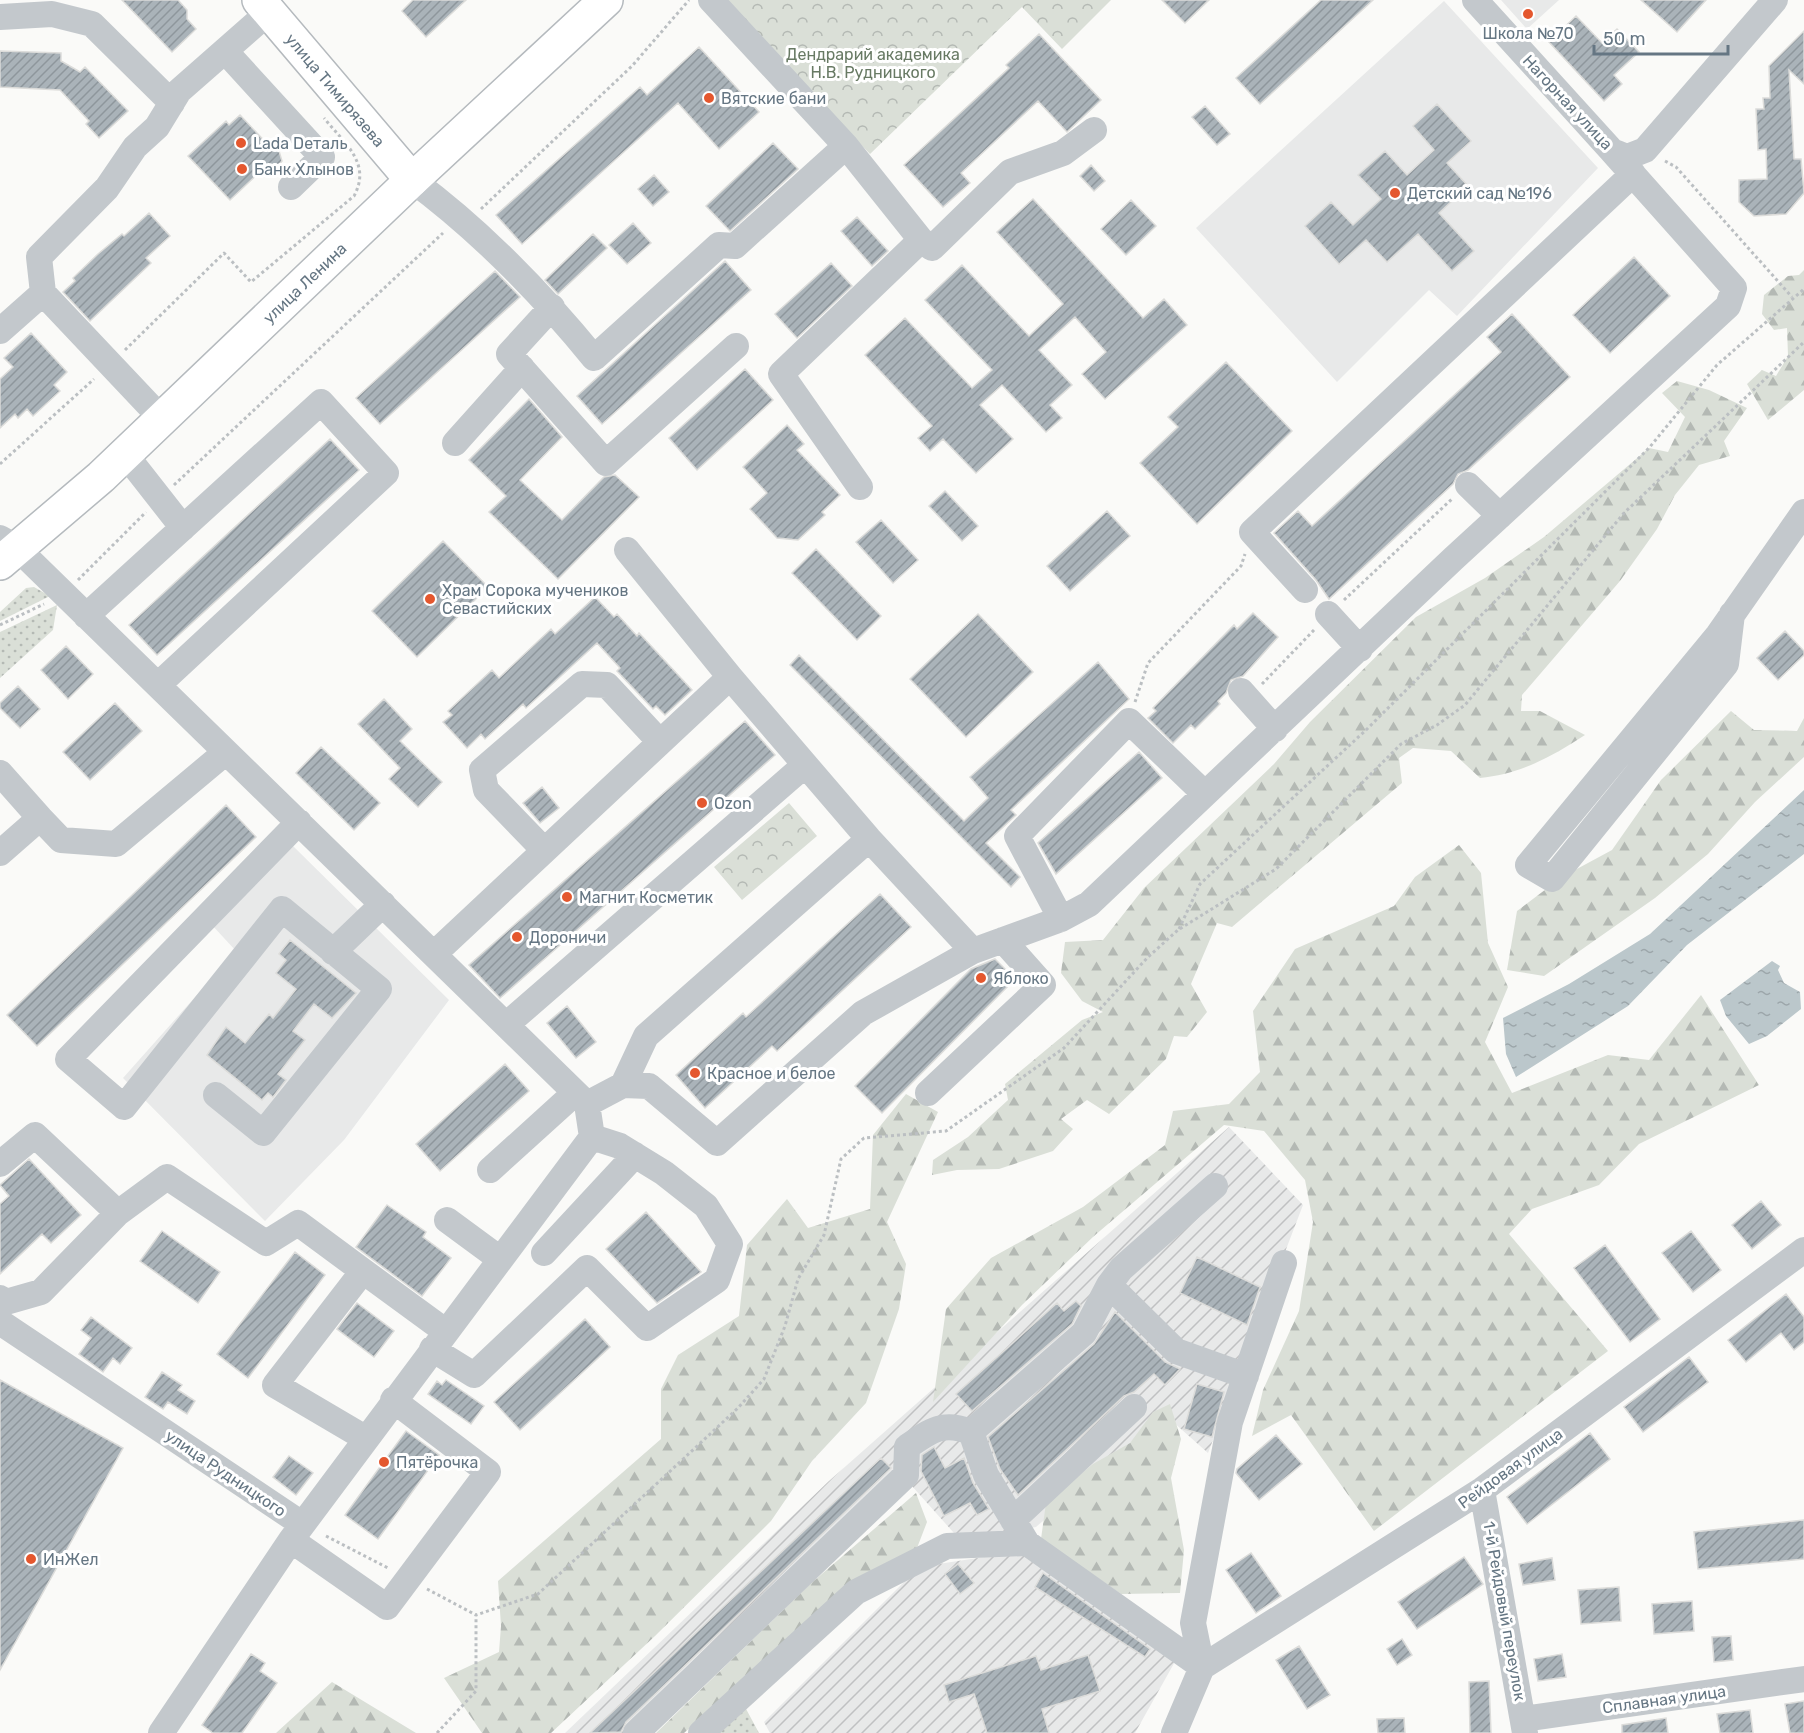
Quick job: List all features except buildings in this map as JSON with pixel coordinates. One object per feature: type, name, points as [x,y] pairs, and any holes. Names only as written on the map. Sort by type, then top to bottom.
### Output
[{"type":"main road","name":"улица Ленина","points":[[6,549],[125,454],[412,180],[606,0]]},
{"type":"main road","name":"улица Тимирязева","points":[[264,6],[412,180]]},
{"type":"street","points":[[711,0],[846,146],[921,240],[932,248],[1010,172],[1062,153],[1094,130]]},
{"type":"street","name":"Нагорная улица","points":[[1475,0],[1612,152],[1627,157],[1653,154]]},
{"type":"street","points":[[1653,154],[1775,0]]},
{"type":"street","points":[[162,418],[43,293],[39,257],[107,188],[135,147],[158,127],[179,91],[225,51],[264,6]]},
{"type":"street","points":[[0,17],[52,14],[92,24],[172,103]]},
{"type":"street","points":[[225,51],[322,157],[291,187]]},
{"type":"street","points":[[412,180],[511,265],[552,307],[594,358],[719,246],[735,246],[846,146]]},
{"type":"street","points":[[490,1170],[581,1099],[623,1085],[649,1086],[717,1143],[863,1013],[974,951],[1061,919],[1089,904],[1500,516],[1728,306],[1734,288],[1612,152]]},
{"type":"street","points":[[1305,590],[1252,532],[1633,174]]},
{"type":"street","points":[[860,487],[781,374],[921,240]]},
{"type":"street","points":[[0,331],[43,293]]},
{"type":"street","points":[[552,307],[509,354],[606,463],[736,346]]},
{"type":"street","points":[[455,443],[522,368]]},
{"type":"street","points":[[86,616],[321,402],[386,473],[158,685]]},
{"type":"street","points":[[125,454],[183,528]]},
{"type":"street","points":[[1468,485],[1500,516]]},
{"type":"street","points":[[1732,614],[1726,664],[1552,879],[1528,865],[1718,635],[1732,614],[1804,512]]},
{"type":"street","points":[[6,549],[64,594],[581,1099],[592,1137]]},
{"type":"street","points":[[627,550],[730,677],[869,839],[974,951]]},
{"type":"street","points":[[1328,614],[1360,650]]},
{"type":"street","points":[[434,954],[730,677]]},
{"type":"street","points":[[544,850],[486,790],[482,770],[582,684],[607,685],[660,742]]},
{"type":"street","points":[[1244,695],[1275,729]]},
{"type":"street","points":[[1061,919],[1017,836],[1129,721],[1205,794]]},
{"type":"street","points":[[0,773],[61,840],[116,844],[226,752]]},
{"type":"street","points":[[506,1025],[806,765]]},
{"type":"street","points":[[0,853],[40,818]]},
{"type":"street","points":[[216,1095],[263,1133],[379,989],[282,909],[124,1107],[68,1059],[299,822]]},
{"type":"street","points":[[623,1085],[646,1036],[869,839]]},
{"type":"street","points":[[333,952],[382,904]]},
{"type":"street","points":[[928,1093],[1043,985],[1003,940]]},
{"type":"street","points":[[0,1164],[35,1135],[118,1213]]},
{"type":"street","points":[[447,1220],[506,1251],[543,1253],[587,1268],[647,1328],[717,1280],[730,1244],[706,1206],[635,1155],[620,1146],[592,1137]]},
{"type":"street","points":[[393,1400],[488,1472],[387,1607],[297,1532],[393,1400],[592,1137]]},
{"type":"street","points":[[543,1253],[635,1155]]},
{"type":"street","points":[[0,1298],[6,1302],[41,1292],[118,1213],[167,1177],[266,1243],[298,1223],[363,1271],[474,1375],[587,1268]]},
{"type":"street","points":[[971,1432],[1084,1333],[1120,1269],[1215,1185]]},
{"type":"street","name":"Рейдовая улица","points":[[1202,1667],[1482,1490],[1804,1250]]},
{"type":"street","points":[[1174,1733],[1202,1667],[1193,1623],[1230,1422],[1284,1263]]},
{"type":"street","points":[[363,1271],[275,1385],[365,1438]]},
{"type":"street","points":[[1109,1285],[1176,1351],[1246,1376]]},
{"type":"street","name":"улица Рудницкого","points":[[0,1322],[297,1532],[161,1733]]},
{"type":"street","points":[[1013,1520],[1134,1407]]},
{"type":"street","points":[[636,1733],[906,1475],[907,1447],[930,1431],[953,1425],[971,1432],[986,1475],[1027,1543],[1202,1667]]},
{"type":"street","name":"1-й Рейдовый переулок","points":[[1482,1490],[1525,1726]]},
{"type":"street","points":[[701,1733],[856,1592],[947,1546],[1027,1543]]},
{"type":"street","name":"Сплавная улица","points":[[1525,1726],[1804,1679]]},
{"type":"path","points":[[0,625],[64,594],[160,498],[459,218],[484,208],[632,66],[689,0]]},
{"type":"path","points":[[0,464],[110,364],[224,253],[251,282],[354,196],[362,182],[360,165],[317,110]]},
{"type":"path","points":[[1653,154],[1676,167],[1792,297]]},
{"type":"path","points":[[1178,930],[1200,884],[1366,730],[1649,448],[1717,365],[1792,297],[1804,289]]},
{"type":"path","points":[[297,1532],[408,1578],[476,1615],[538,1594],[738,1408],[764,1379],[785,1326],[798,1279],[824,1235],[841,1160],[864,1138],[946,1131],[1064,1048],[1148,957],[1178,930],[1276,869],[1401,744],[1437,725],[1465,705],[1624,513],[1804,342]]},
{"type":"path","points":[[1244,695],[1468,485]]},
{"type":"path","points":[[1129,721],[1148,663],[1241,566],[1252,532]]},
{"type":"path","points":[[437,1733],[476,1691],[476,1615]]},
{"type":"shaded area","name":"Школа №70","points":[[1501,0],[1559,0],[1527,29]]},
{"type":"shaded area","points":[[1444,1],[1598,168],[1457,316],[1429,290],[1337,382],[1196,228]]},
{"type":"shaded area","points":[[293,846],[449,1000],[344,1140],[265,1221],[123,1078],[236,951],[211,924]]},
{"type":"shaded area","points":[[1229,1127],[1303,1205],[1208,1453],[1163,1413],[1036,1527],[962,1542],[911,1485],[649,1733],[565,1733],[829,1481]]},
{"type":"shaded area","points":[[1023,1551],[1177,1658],[1135,1733],[770,1733],[764,1722],[919,1567]]},
{"type":"green space","name":"Дендрарий академика Н.В. Рудницкого","points":[[722,0],[1111,0],[1062,49],[1022,7],[870,154]]},
{"type":"green space","points":[[1804,270],[1804,390],[1768,420],[1747,384],[1762,370],[1776,376],[1788,356],[1787,328],[1774,330],[1762,314],[1764,295],[1788,276],[1799,275]]},
{"type":"green space","points":[[1677,381],[1709,390],[1747,408],[1724,441],[1730,456],[1699,465],[1675,495],[1657,529],[1620,581],[1522,695],[1521,711],[1540,711],[1585,735],[1535,763],[1509,773],[1480,778],[1451,751],[1413,748],[1399,758],[1402,783],[1232,927],[1217,923],[1191,984],[1207,1012],[1187,1037],[1174,1036],[1166,1059],[1109,1114],[1087,1100],[1061,1119],[1073,1129],[1053,1151],[999,1169],[957,1170],[932,1175],[933,1160],[968,1137],[1008,1100],[1005,1084],[1082,1020],[1103,1012],[1082,1001],[1061,973],[1065,942],[1103,940],[1144,888],[1274,764],[1310,722],[1416,617],[1485,578],[1544,537],[1649,448],[1668,452],[1685,417],[1662,393]]},
{"type":"green space","points":[[34,587],[50,596],[0,621],[0,612],[26,588]]},
{"type":"green space","points":[[57,605],[53,630],[0,678],[0,632]]},
{"type":"green space","points":[[1731,711],[1754,730],[1797,731],[1804,718],[1804,757],[1755,802],[1708,854],[1655,898],[1544,976],[1507,970],[1517,911],[1562,877],[1612,850],[1661,780]]},
{"type":"green space","points":[[789,803],[817,836],[742,900],[714,867]]},
{"type":"green space","points":[[1459,845],[1481,873],[1488,943],[1508,987],[1485,1042],[1512,1093],[1608,1055],[1649,1060],[1701,995],[1759,1085],[1639,1144],[1599,1185],[1532,1209],[1509,1234],[1608,1351],[1374,1531],[1291,1415],[1252,1436],[1263,1390],[1299,1311],[1313,1222],[1305,1180],[1264,1131],[1224,1125],[1094,1236],[1022,1305],[933,1402],[946,1309],[991,1258],[1083,1207],[1165,1145],[1173,1111],[1229,1104],[1260,1072],[1253,1011],[1295,949],[1394,906],[1415,877]]},
{"type":"green space","points":[[906,1094],[938,1112],[887,1222],[906,1264],[899,1309],[866,1403],[812,1461],[771,1521],[655,1636],[551,1733],[482,1733],[444,1678],[499,1652],[501,1626],[498,1581],[661,1439],[661,1389],[678,1355],[739,1316],[747,1245],[787,1199],[808,1228],[870,1209],[873,1135]]},
{"type":"green space","points":[[1170,1404],[1181,1439],[1171,1478],[1184,1550],[1180,1593],[1121,1594],[1041,1539],[1046,1503],[1093,1464],[1130,1443],[1153,1412]]},
{"type":"green space","points":[[916,1493],[927,1522],[917,1548],[844,1592],[684,1733],[656,1733],[809,1585]]},
{"type":"green space","points":[[332,1682],[416,1733],[276,1733]]},
{"type":"green space","points":[[745,1707],[759,1733],[716,1733]]},
{"type":"water","points":[[1804,790],[1804,854],[1687,945],[1628,1006],[1516,1077],[1506,1054],[1503,1018],[1569,984],[1650,934]]},
{"type":"water","points":[[1772,961],[1780,966],[1778,970],[1784,983],[1800,992],[1801,1009],[1767,1036],[1749,1044],[1726,1016],[1720,1000]]},
{"type":"place","name":"Школа №70","points":[[1528,14]]},
{"type":"place","name":"Вятские бани","points":[[709,98]]},
{"type":"place","name":"Lada Dеталь","points":[[241,143]]},
{"type":"place","name":"Банк Хлынов","points":[[242,169]]},
{"type":"place","name":"Детский сад №196","points":[[1395,193]]},
{"type":"place","name":"Храм Сорока мучеников Севастийских","points":[[430,599]]},
{"type":"place","name":"Ozon","points":[[702,803]]},
{"type":"place","name":"Магнит Косметик","points":[[567,897]]},
{"type":"place","name":"Дороничи","points":[[517,937]]},
{"type":"place","name":"Яблоко","points":[[981,978]]},
{"type":"place","name":"Красное и белое","points":[[695,1073]]},
{"type":"place","name":"Пятёрочка","points":[[384,1462]]},
{"type":"place","name":"ИнЖел","points":[[31,1559]]}]
